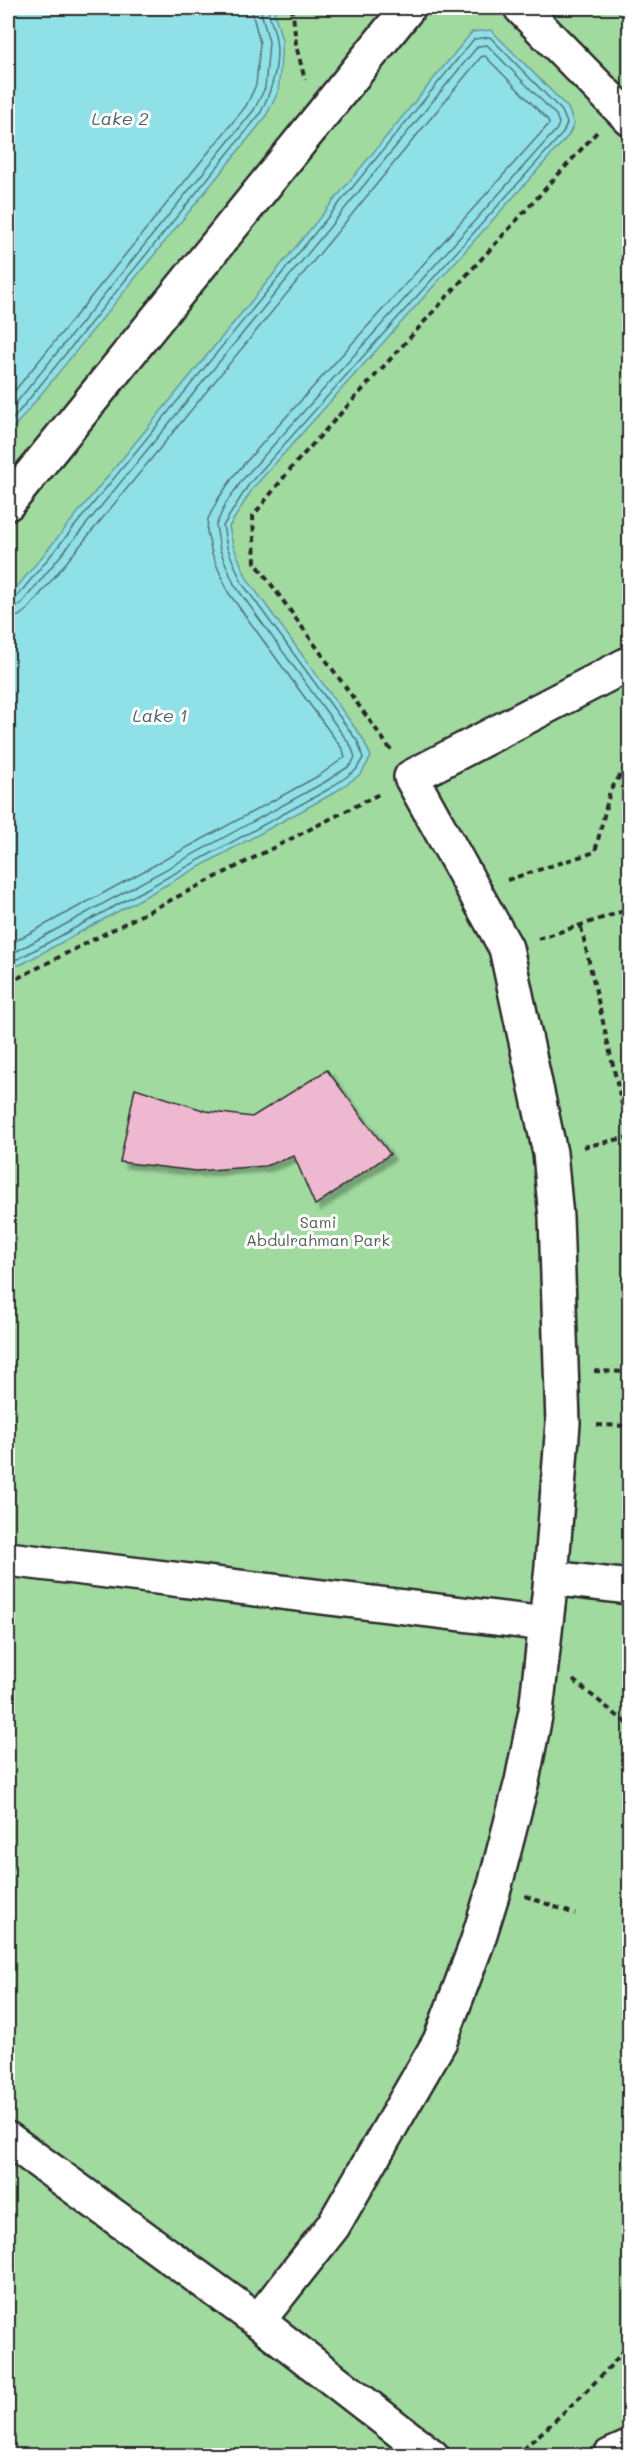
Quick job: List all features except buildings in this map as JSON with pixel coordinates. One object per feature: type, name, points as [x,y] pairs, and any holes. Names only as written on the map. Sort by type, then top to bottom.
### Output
[{"type":"lane","points":[[8,503],[408,8]]},
{"type":"lane","points":[[521,8],[624,114]]},
{"type":"lane","points":[[258,2321],[333,2226],[440,2041],[477,1943],[495,1885],[522,1781],[536,1711],[551,1578],[563,1423],[556,1217],[550,1153],[506,948],[411,777],[630,663]]},
{"type":"lane","points":[[8,1559],[546,1624]]},
{"type":"lane","points":[[551,1578],[630,1587]]},
{"type":"lane","points":[[8,2139],[258,2321],[432,2456]]},
{"type":"lane","points":[[610,2456],[630,2447]]},
{"type":"path","points":[[290,8],[293,13],[296,45],[317,120]]},
{"type":"path","points":[[8,983],[411,777],[255,562],[253,516],[292,467],[624,114]]},
{"type":"path","points":[[475,890],[595,852],[610,790],[630,760]]},
{"type":"path","points":[[506,948],[580,927],[630,909]]},
{"type":"path","points":[[550,1153],[629,1138],[580,927]]},
{"type":"path","points":[[621,1107],[630,1106]]},
{"type":"path","points":[[541,1662],[572,1678],[630,1726]]},
{"type":"path","points":[[495,1885],[575,1914]]},
{"type":"path","points":[[515,2456],[612,2365],[630,2343]]},
{"type":"green space","name":"Sami Abdulrahman Park","points":[[8,8],[629,8],[629,2455],[8,2456]]},
{"type":"water","name":"Lake 2","points":[[8,8],[273,8],[282,40],[278,92],[265,118],[8,435]]},
{"type":"water","name":"Lake 1","points":[[491,30],[568,108],[574,124],[568,136],[253,488],[229,527],[233,545],[247,579],[363,739],[371,757],[361,774],[332,794],[22,964],[8,968],[8,598],[472,32]]}]
